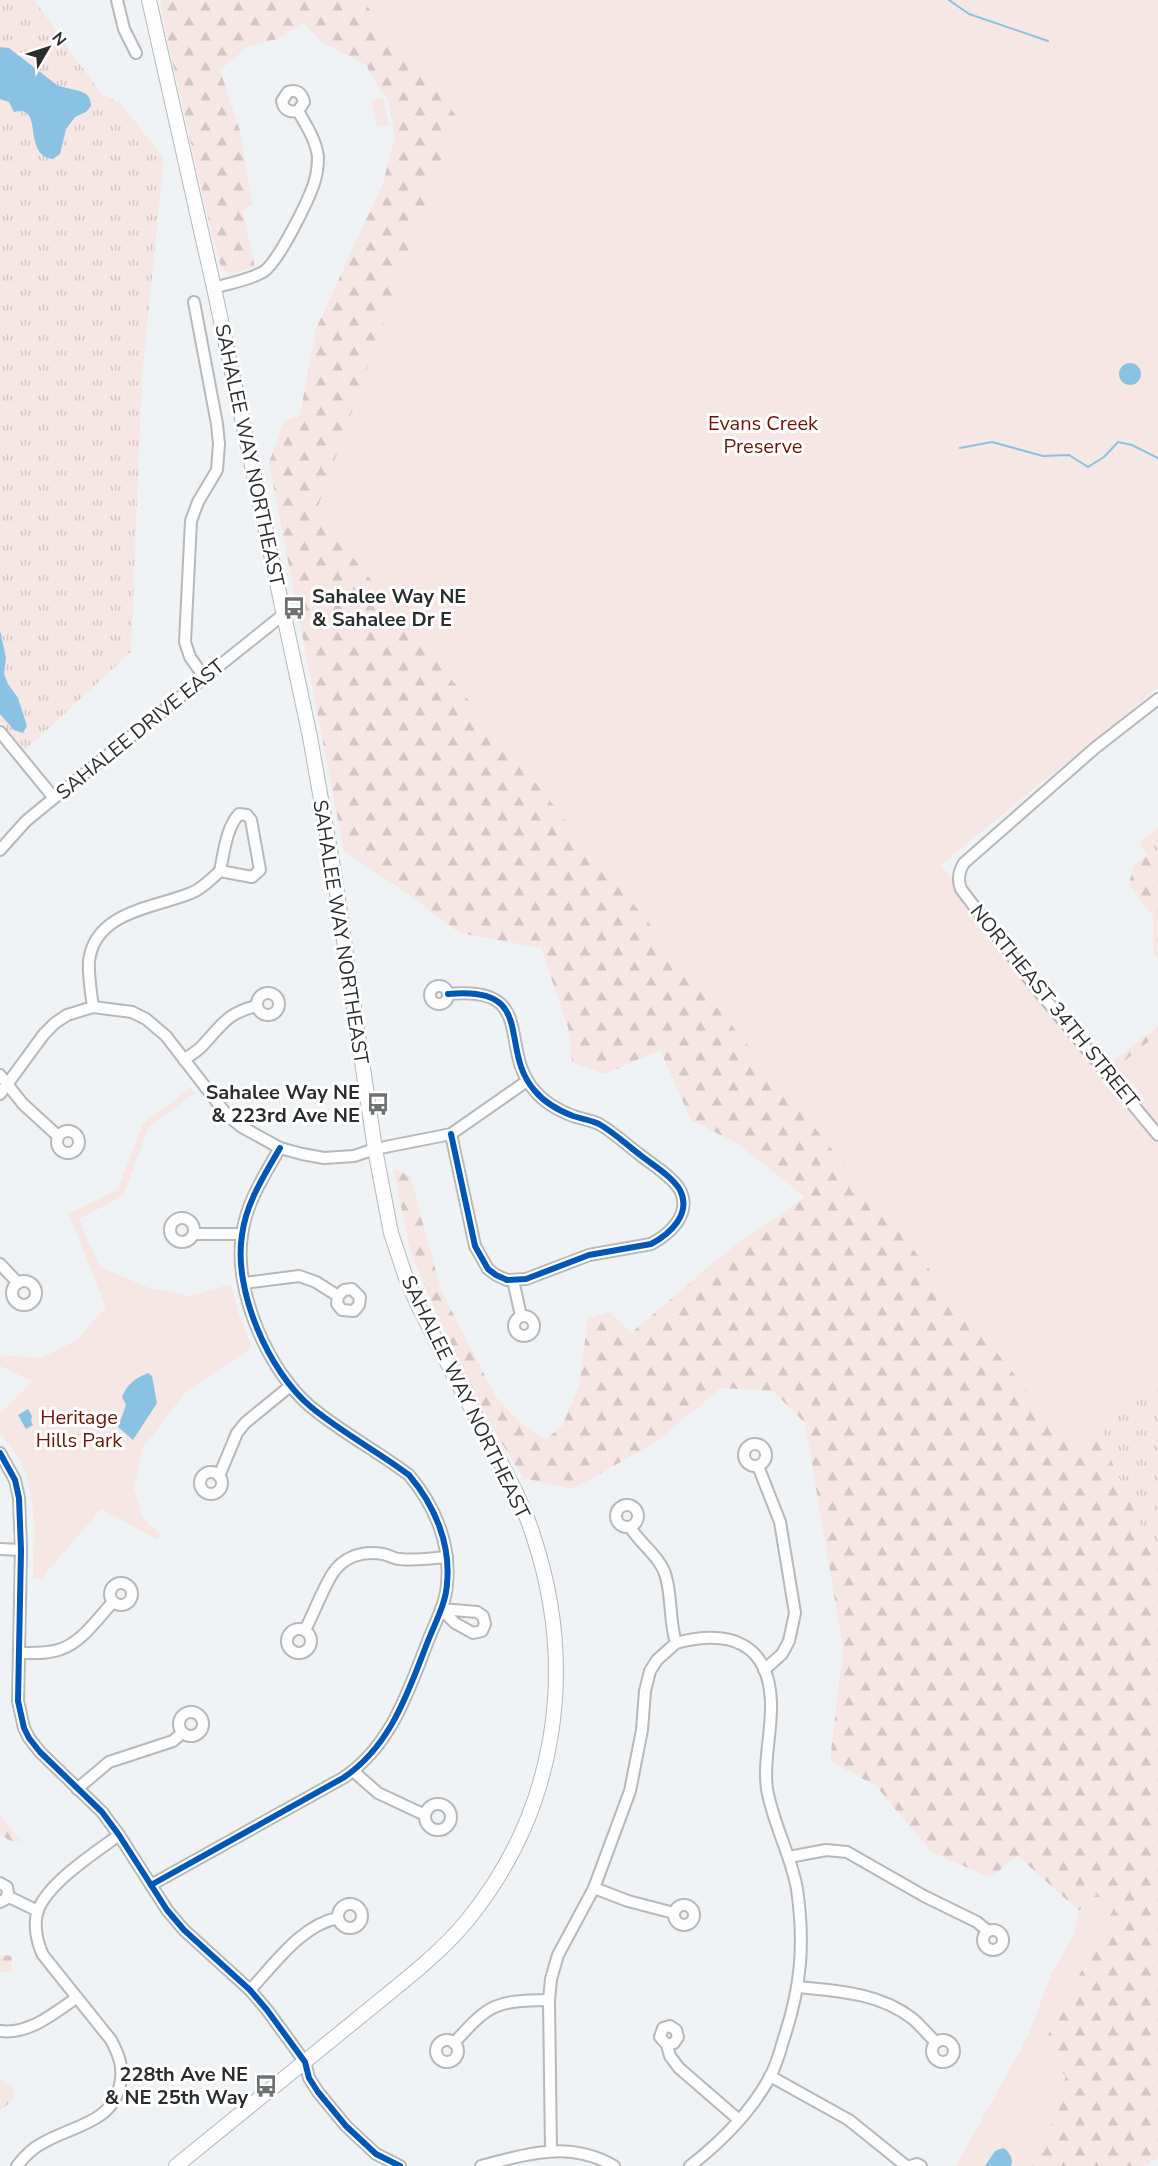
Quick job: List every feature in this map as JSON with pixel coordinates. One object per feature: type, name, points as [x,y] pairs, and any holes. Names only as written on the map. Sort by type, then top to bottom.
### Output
[{"type":"main road","name":"SAHALEE WAY NORTHEAST","points":[[149,0],[214,288],[310,737],[375,1149],[391,1233],[406,1278],[442,1352],[512,1484],[532,1532],[544,1571],[555,1633],[556,1702],[552,1734],[535,1799],[519,1839],[483,1900],[442,1947],[176,2166]]},
{"type":"street","points":[[117,0],[124,29],[136,53]]},
{"type":"street","points":[[214,288],[249,278],[270,266],[311,191],[317,170],[317,151],[311,134],[298,111]]},
{"type":"street","points":[[194,302],[219,444],[217,470],[198,502],[190,521],[185,642],[190,657],[204,677]]},
{"type":"street","name":"SAHALEE DRIVE EAST","points":[[0,850],[26,822],[54,798],[284,614]]},
{"type":"street","name":"NORTHEAST 34TH STREET","points":[[1158,699],[1095,748],[964,863],[958,882],[1037,989],[1158,1136]]},
{"type":"street","points":[[0,732],[54,798]]},
{"type":"street","points":[[93,1007],[89,963],[91,954],[104,932],[128,914],[192,893],[203,887],[220,871],[235,819],[239,814],[247,815],[251,820],[260,870],[252,877],[220,871]]},
{"type":"street","points":[[448,994],[481,993],[500,1003],[512,1022],[527,1082],[535,1092],[561,1110],[602,1126],[669,1178],[680,1191],[683,1204],[682,1214],[678,1223],[660,1240],[651,1244],[589,1255],[526,1279],[513,1280],[496,1275],[488,1269],[476,1246],[452,1134]]},
{"type":"street","points":[[184,1060],[202,1046],[227,1017],[256,1006]]},
{"type":"street","points":[[0,1094],[44,1034],[55,1023],[67,1015],[93,1007],[132,1012],[157,1026],[227,1115],[242,1127],[280,1148],[324,1158],[354,1156],[375,1149],[452,1134],[527,1082]]},
{"type":"street","points":[[0,1075],[37,1118],[58,1136]]},
{"type":"street","points":[[151,1885],[353,1771],[368,1758],[394,1723],[441,1610],[447,1586],[447,1557],[442,1534],[434,1512],[422,1490],[409,1475],[311,1408],[289,1387],[270,1357],[259,1332],[241,1269],[242,1234],[256,1188],[280,1148]]},
{"type":"street","points":[[194,1234],[242,1234]]},
{"type":"street","points":[[0,1264],[18,1283]]},
{"type":"street","points":[[244,1283],[299,1276],[316,1282],[338,1296]]},
{"type":"street","points":[[513,1280],[521,1316]]},
{"type":"street","points":[[219,1476],[237,1433],[245,1423],[289,1387]]},
{"type":"street","points":[[0,1453],[15,1480],[19,1498],[21,1550],[18,1701],[24,1728],[40,1752],[102,1812],[120,1835],[167,1910],[184,1930],[250,1990],[288,2036],[304,2062],[309,2078],[346,2126],[376,2154],[400,2166]]},
{"type":"street","points":[[758,1466],[780,1522],[795,1613],[789,1641],[782,1653],[764,1670]]},
{"type":"street","points":[[630,1527],[654,1555],[666,1576],[670,1620],[676,1643]]},
{"type":"street","points":[[0,1549],[21,1550]]},
{"type":"street","points":[[305,1630],[331,1575],[339,1565],[356,1554],[372,1552],[399,1559],[447,1557]]},
{"type":"street","points":[[18,1653],[51,1652],[70,1645],[113,1602]]},
{"type":"street","points":[[551,2150],[549,2000],[551,1979],[558,1955],[594,1888],[630,1791],[642,1730],[645,1691],[650,1671],[657,1660],[676,1643],[700,1638],[732,1639],[749,1649],[764,1670],[771,1703],[766,1771],[767,1789],[789,1857],[796,1888],[801,1931],[799,1987],[770,2076],[739,2120],[722,2139],[690,2166]]},
{"type":"street","points":[[77,1788],[109,1762],[173,1741],[182,1733]]},
{"type":"street","points":[[353,1771],[378,1792],[426,1815]]},
{"type":"street","points":[[17,2166],[39,2145],[96,2119],[108,2111],[119,2091],[122,2065],[111,2040],[43,1955],[37,1935],[38,1911],[44,1900],[63,1878],[84,1860],[120,1835]]},
{"type":"street","points":[[789,1857],[826,1850],[847,1852],[924,1896],[977,1922],[988,1931]]},
{"type":"street","points":[[0,1883],[7,1887],[4,1899],[38,1911]]},
{"type":"street","points":[[594,1888],[628,1901],[674,1913]]},
{"type":"street","points":[[250,1990],[308,1932],[320,1924],[338,1918]]},
{"type":"street","points":[[799,1987],[847,1992],[887,2004],[915,2020],[936,2042]]},
{"type":"street","points":[[0,2031],[26,2028],[45,2019],[76,1998]]},
{"type":"street","points":[[454,2043],[489,2008],[517,2001],[549,2000]]},
{"type":"street","points":[[667,2044],[670,2056],[679,2068],[739,2120]]},
{"type":"street","points":[[770,2076],[849,2120],[908,2166],[917,2164],[921,2166]]},
{"type":"street","points":[[481,2166],[538,2151],[551,2150],[571,2151],[614,2166]]},
{"type":"green space","points":[[0,0],[36,0],[102,95],[120,103],[164,158],[142,377],[131,652],[25,750],[0,722]]},
{"type":"green space","points":[[160,0],[737,0],[1069,737],[1083,750],[918,875],[1011,1058],[1064,1011],[1111,1063],[1158,1026],[1158,1397],[1126,1359],[1093,1398],[1112,1462],[1158,1560],[1158,2158],[1145,2166],[1032,2166],[1050,2127],[1040,2050],[1115,1906],[1108,1897],[1094,1897],[1131,1858],[1079,1911],[1018,1856],[990,1877],[932,1853],[876,1786],[830,1761],[843,1648],[805,1423],[773,1391],[721,1388],[656,1442],[573,1489],[523,1478],[469,1389],[411,1254],[393,1168],[410,1176],[441,1290],[496,1397],[520,1423],[545,1440],[562,1426],[579,1386],[588,1319],[609,1312],[631,1333],[726,1252],[805,1197],[738,1144],[691,1120],[660,1050],[605,1074],[572,1062],[568,1027],[541,948],[459,933],[408,894],[344,851],[269,463],[283,422],[300,415],[316,329],[383,183],[395,135],[388,98],[381,92],[366,65],[323,43],[304,23],[277,39],[249,46],[220,70],[241,134],[252,203],[243,211],[255,267],[229,275],[221,267],[210,226]]},
{"type":"green space","name":"Evans Creek Preserve","points":[[362,0],[1158,0],[1158,688],[941,865],[1108,1074],[1158,1034],[1158,1380],[1074,1448],[316,512],[457,117]]},
{"type":"green space","points":[[383,98],[389,125],[377,127],[371,100]]},
{"type":"green space","points":[[1158,828],[1158,875],[1139,842]]},
{"type":"green space","points":[[1146,855],[1158,875],[1158,962],[1153,950],[1153,916],[1129,885],[1133,866]]},
{"type":"green space","name":"Heritage Hills Park","points":[[191,1088],[195,1093],[149,1127],[123,1196],[79,1219],[99,1266],[149,1288],[190,1296],[231,1284],[238,1312],[252,1347],[184,1394],[143,1448],[134,1489],[143,1518],[160,1535],[158,1540],[101,1509],[41,1579],[33,1579],[32,1501],[25,1472],[18,1457],[0,1432],[0,1414],[32,1381],[0,1366],[0,1355],[41,1358],[75,1341],[106,1308],[69,1214],[118,1189],[143,1123]]},
{"type":"green space","points":[[1126,1359],[1158,1397],[1158,1560],[1112,1462],[1093,1398]]},
{"type":"green space","points":[[0,1816],[22,1841],[10,1841],[0,1834]]},
{"type":"green space","points":[[1094,1897],[1108,1897],[1115,1906],[1040,2050],[1066,2076],[1050,2127],[1032,2166],[956,2166],[1026,2040],[1052,1973],[1073,1936],[1079,1912]]},
{"type":"green space","points":[[0,1955],[12,1956],[11,1972],[0,1972]]},
{"type":"green space","points":[[0,2079],[12,2088],[15,2098],[0,2111]]},
{"type":"water","points":[[0,47],[9,48],[57,85],[84,93],[90,100],[91,106],[86,112],[75,117],[66,129],[60,154],[53,159],[43,155],[38,149],[29,115],[23,111],[14,112],[9,102],[0,99]]},
{"type":"water","points":[[1130,363],[1138,366],[1141,374],[1138,382],[1130,385],[1122,382],[1119,374],[1122,366]]},
{"type":"water","points":[[0,630],[6,658],[4,674],[18,698],[27,726],[23,733],[14,730],[0,714]]},
{"type":"water","points":[[148,1373],[152,1376],[157,1403],[133,1440],[118,1427],[126,1405],[122,1397],[132,1382]]},
{"type":"water","points":[[28,1409],[33,1425],[26,1429],[18,1415]]},
{"type":"water","points":[[1003,2148],[1010,2156],[1011,2166],[985,2166],[995,2151]]},
{"type":"waterway","points":[[949,0],[969,14],[1048,41]]},
{"type":"waterway","points":[[960,448],[992,442],[1043,456],[1069,455],[1088,467],[1104,457],[1118,442],[1132,445],[1158,458]]},
{"type":"cycle path","points":[[448,994],[476,994],[495,999],[505,1010],[511,1023],[518,1057],[524,1074],[535,1091],[563,1112],[604,1127],[667,1175],[680,1190],[683,1199],[681,1215],[672,1229],[651,1244],[589,1255],[526,1279],[507,1280],[488,1269],[475,1246],[451,1134]]},
{"type":"cycle path","points":[[151,1885],[343,1778],[360,1765],[374,1750],[396,1717],[445,1598],[448,1569],[444,1540],[434,1513],[418,1487],[409,1475],[311,1407],[281,1373],[257,1329],[243,1281],[242,1235],[247,1212],[280,1148]]},
{"type":"cycle path","points":[[0,1453],[15,1480],[19,1498],[21,1550],[18,1701],[24,1728],[29,1738],[40,1752],[102,1812],[167,1910],[184,1930],[250,1990],[267,2010],[305,2062],[309,2078],[318,2092],[346,2126],[376,2154],[400,2166]]},
{"type":"place","name":"Sahalee Way NE & Sahalee Dr E","points":[[294,608]]},
{"type":"place","name":"Sahalee Way NE & 223rd Ave NE","points":[[378,1104]]},
{"type":"place","name":"228th Ave NE & NE 25th Way","points":[[266,2086]]}]
